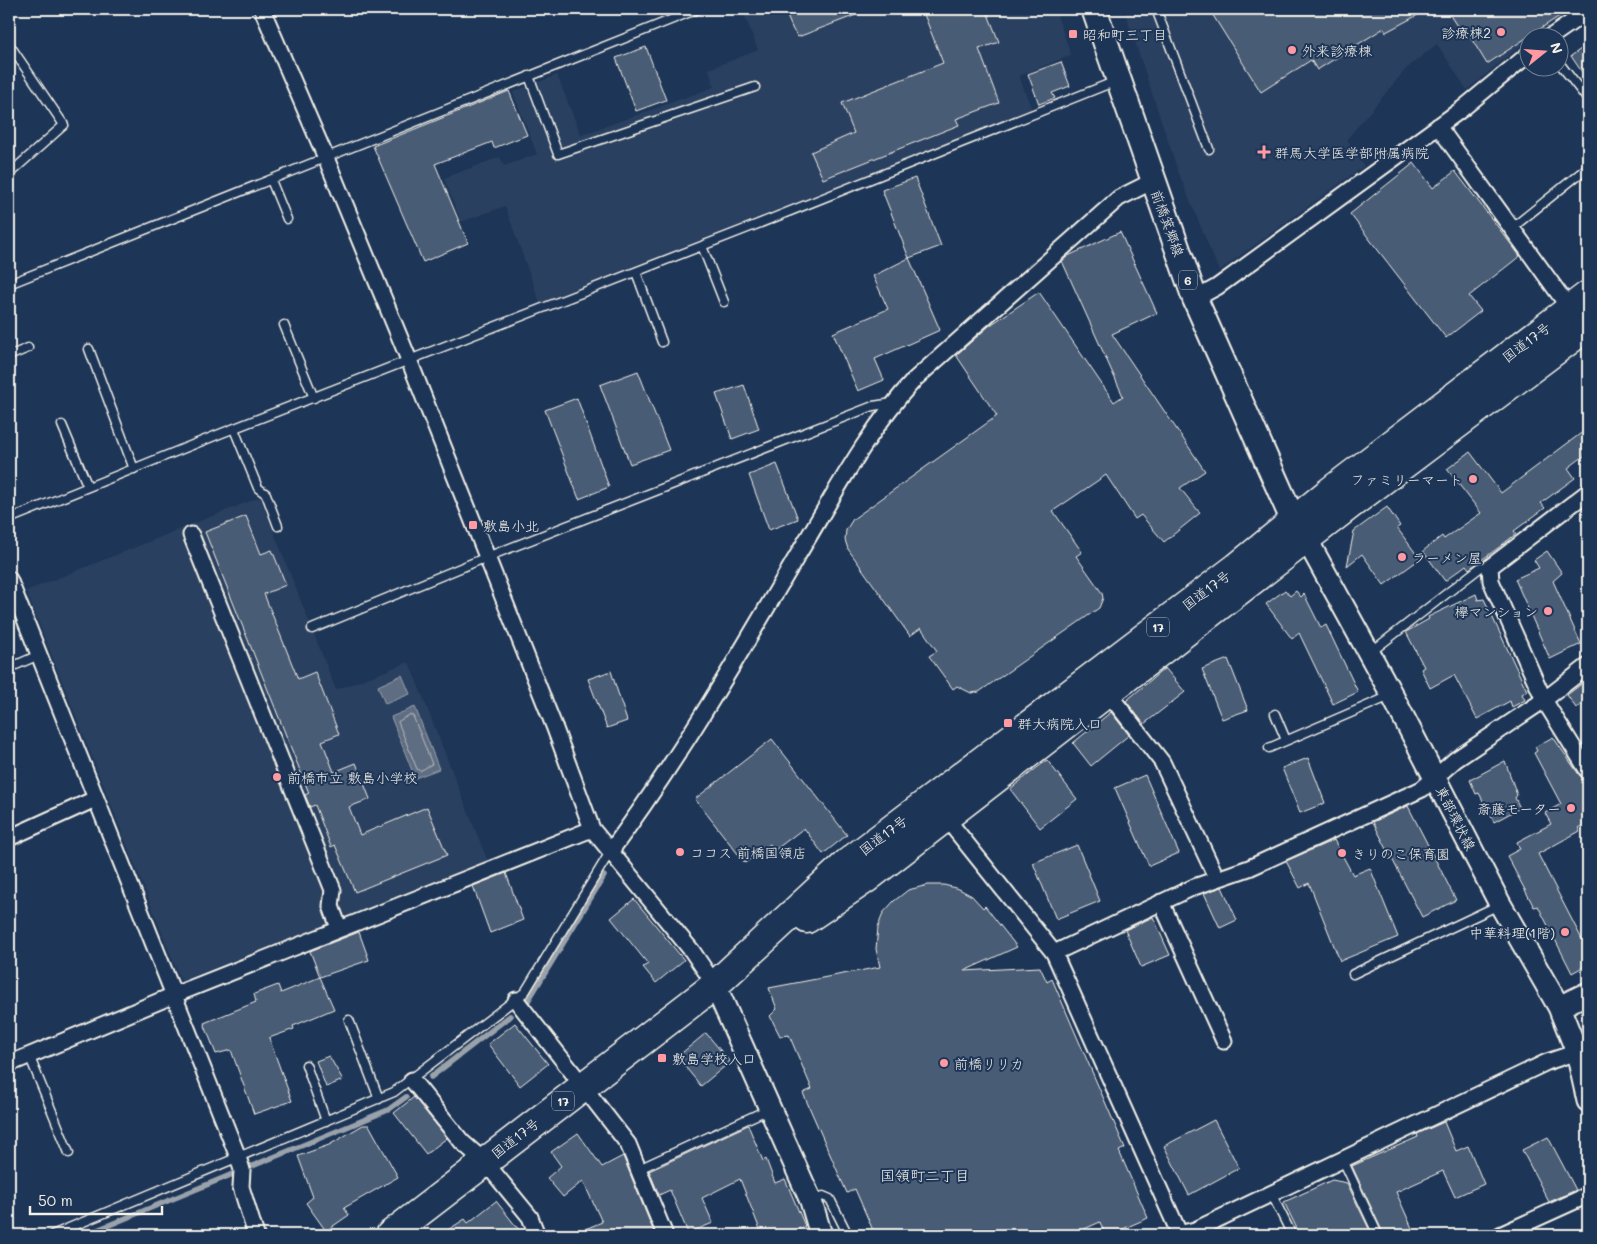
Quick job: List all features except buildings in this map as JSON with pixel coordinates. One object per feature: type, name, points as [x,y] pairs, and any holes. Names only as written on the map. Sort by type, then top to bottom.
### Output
[{"type":"highway","name":"国道17号","points":[[736,967],[866,879],[946,818],[1108,693],[1300,530],[1584,319]]},
{"type":"highway","name":"国道17号","points":[[390,1235],[715,985],[846,863],[1229,573],[1300,530]]},
{"type":"main road","name":"前橋箕郷線","points":[[1094,9],[1195,299],[1300,530]]},
{"type":"street","points":[[263,9],[409,360],[554,726],[592,829],[692,951],[715,985],[811,1201],[821,1235]]},
{"type":"street","points":[[1563,28],[1588,11]]},
{"type":"street","points":[[1195,299],[1217,286],[1438,126],[1520,61]]},
{"type":"street","points":[[1438,126],[1512,228],[1584,319]]},
{"type":"street","points":[[610,852],[727,675],[848,472],[893,402],[943,354],[1113,203],[1126,193],[1153,182]]},
{"type":"street","points":[[1588,492],[1490,567],[1491,581],[1544,700],[1588,772]]},
{"type":"street","name":"東部環状線","points":[[1300,530],[1392,695],[1500,904],[1559,1007],[1577,1052],[1588,1101]]},
{"type":"street","points":[[191,535],[333,890],[331,906],[339,928]]},
{"type":"street","points":[[9,579],[238,1157],[242,1170],[241,1187],[256,1235]]},
{"type":"street","points":[[1054,953],[1161,902],[1249,868],[1422,788],[1455,760],[1544,700],[1588,666]]},
{"type":"street","points":[[1108,693],[1162,762],[1217,879]]},
{"type":"street","points":[[9,838],[96,799]]},
{"type":"street","points":[[946,818],[1054,953],[1177,1235],[1195,1230],[1342,1158],[1547,1062],[1577,1052]]},
{"type":"street","points":[[9,1064],[339,928],[592,829]]},
{"type":"street","points":[[1161,902],[1224,1041]]},
{"type":"street","points":[[1559,1007],[1588,993]]},
{"type":"street","points":[[516,1000],[624,1138],[639,1169],[665,1235]]},
{"type":"street","points":[[412,1080],[462,1142],[485,1162],[530,1217],[537,1235]]},
{"type":"street","points":[[1500,1235],[1588,1195]]},
{"type":"lane","points":[[9,284],[698,9]]},
{"type":"lane","points":[[1156,9],[1208,150]]},
{"type":"lane","points":[[9,44],[64,125],[9,174]]},
{"type":"lane","points":[[529,76],[558,154],[755,87]]},
{"type":"lane","points":[[1570,77],[1588,100]]},
{"type":"lane","points":[[9,519],[1119,80]]},
{"type":"lane","points":[[1512,228],[1588,167]]},
{"type":"lane","points":[[271,180],[286,219]]},
{"type":"lane","points":[[702,246],[724,302]]},
{"type":"lane","points":[[636,272],[662,342]]},
{"type":"lane","points":[[284,325],[314,398]]},
{"type":"lane","points":[[9,356],[28,348]]},
{"type":"lane","points":[[89,350],[134,469]]},
{"type":"lane","points":[[312,629],[487,557],[874,406],[893,402]]},
{"type":"lane","points":[[62,425],[88,487]]},
{"type":"lane","points":[[234,429],[258,488],[266,494],[278,526]]},
{"type":"lane","points":[[1369,653],[1481,567],[1490,567]]},
{"type":"lane","points":[[9,668],[39,655]]},
{"type":"lane","points":[[1269,748],[1392,695]]},
{"type":"lane","points":[[1275,714],[1286,740]]},
{"type":"lane","points":[[52,1235],[379,1100],[412,1080],[516,1000],[532,982],[610,852]]},
{"type":"lane","points":[[1353,974],[1500,904]]},
{"type":"lane","points":[[349,1020],[379,1100]]},
{"type":"lane","points":[[30,1055],[69,1153]]},
{"type":"lane","points":[[306,1065],[326,1121]]},
{"type":"lane","points":[[639,1169],[771,1108]]},
{"type":"lane","points":[[1342,1158],[1378,1235]]},
{"type":"lane","points":[[1272,1193],[1292,1235]]},
{"type":"lane","points":[[811,1201],[823,1196],[830,1199],[848,1235]]},
{"type":"shaded area","points":[[742,9],[1055,9],[1071,55],[1019,76],[1032,110],[540,303],[505,206],[461,222],[444,178],[500,157],[504,166],[537,154],[513,92],[557,75],[581,135],[714,87],[709,69],[758,50]]},
{"type":"shaded area","name":"群馬大学医学部附属病院","points":[[1124,9],[1573,9],[1545,28],[1520,28],[1520,46],[1467,90],[1437,44],[1406,69],[1347,139],[1364,166],[1219,271],[1179,174]]},
{"type":"shaded area","name":"前橋市立 敷島小学校","points":[[260,497],[336,690],[409,662],[488,862],[181,981],[26,591]]},
{"type":"water","points":[[402,675],[410,694],[385,704],[378,686]]},
{"type":"water","points":[[415,707],[439,769],[415,778],[391,717]]},
{"type":"waterway","points":[[526,1004],[604,876]]},
{"type":"waterway","points":[[431,1077],[510,1016]]},
{"type":"waterway","points":[[85,1235],[388,1110],[406,1097]]},
{"type":"place","name":"診療棟2","points":[[1501,32]]},
{"type":"place","name":"昭和町三丁目","points":[[1073,34]]},
{"type":"place","name":"外来診療棟","points":[[1292,50]]},
{"type":"place","name":"群馬大学医学部附属病院","points":[[1264,152]]},
{"type":"place","name":"ファミリーマート","points":[[1473,479]]},
{"type":"place","name":"敷島小北","points":[[473,525]]},
{"type":"place","name":"ラーメン屋","points":[[1402,557]]},
{"type":"place","name":"欅マンション","points":[[1548,611]]},
{"type":"place","name":"群大病院入口","points":[[1008,723]]},
{"type":"place","name":"前橋市立 敷島小学校","points":[[277,777]]},
{"type":"place","name":"斎藤モーター","points":[[1571,808]]},
{"type":"place","name":"ココス 前橋国領店","points":[[680,852]]},
{"type":"place","name":"きりのこ保育園","points":[[1342,853]]},
{"type":"place","name":"中華料理(1階)","points":[[1565,932]]},
{"type":"place","name":"敷島学校入口","points":[[662,1058]]},
{"type":"place","name":"前橋リリカ","points":[[944,1063]]},
{"type":"district","name":"国領町二丁目","points":[[925,1175]]}]
